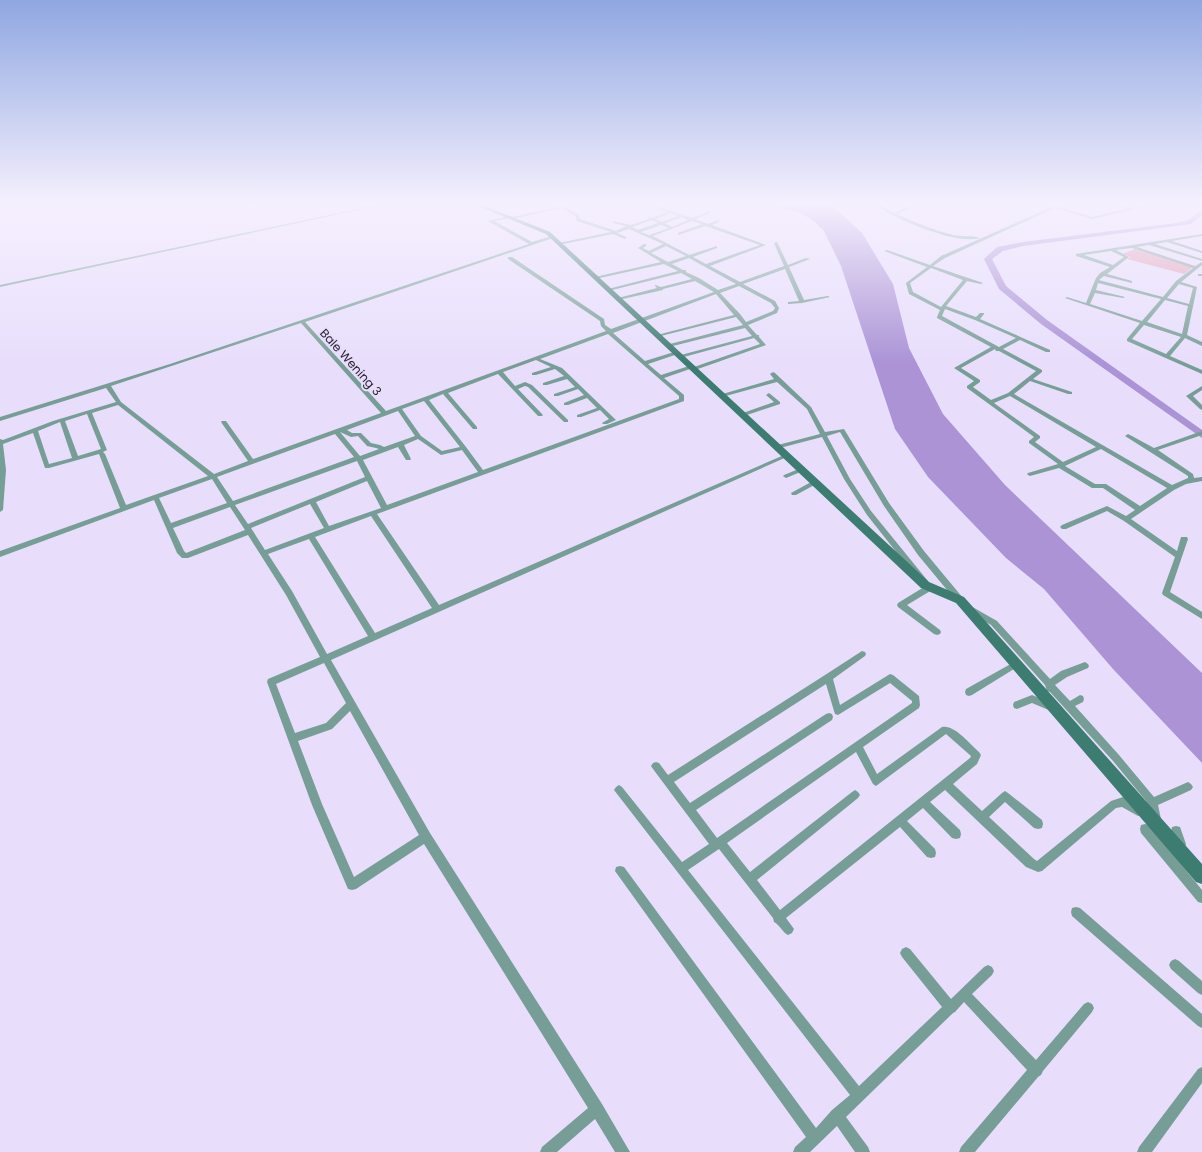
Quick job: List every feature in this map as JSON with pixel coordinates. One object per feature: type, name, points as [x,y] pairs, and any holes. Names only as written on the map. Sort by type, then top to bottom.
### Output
[{"type":"street","points":[[0,286],[141,256]]},
{"type":"street","points":[[0,419],[496,256]]},
{"type":"street","points":[[572,256],[801,470],[948,596],[994,624],[1049,685],[1060,707],[1202,876]]},
{"type":"street","points":[[654,256],[717,292],[763,345],[661,377]]},
{"type":"street","points":[[597,278],[690,256],[773,301],[776,308],[775,312],[746,325],[669,346]]},
{"type":"street","points":[[708,265],[734,256]]},
{"type":"street","points":[[782,256],[802,302]]},
{"type":"street","points":[[901,256],[981,284]]},
{"type":"street","points":[[949,256],[930,265],[908,284],[909,291],[943,308],[977,320],[1048,351]]},
{"type":"street","points":[[1080,256],[1112,266]]},
{"type":"street","points":[[1088,304],[1096,281],[1112,266],[1128,257],[1125,256]]},
{"type":"street","points":[[1160,256],[1197,268]]},
{"type":"street","points":[[1186,256],[1202,261],[1197,268],[1178,282],[1129,340],[1202,372]]},
{"type":"street","points":[[264,553],[682,400],[682,396],[603,326],[602,320],[510,258]]},
{"type":"street","points":[[0,554],[808,260]]},
{"type":"street","points":[[610,290],[684,272]]},
{"type":"street","points":[[1102,274],[1130,282]]},
{"type":"street","points":[[620,300],[659,287],[697,279]]},
{"type":"street","points":[[966,279],[943,308],[940,319],[1040,371],[1031,380],[1010,394],[991,402]]},
{"type":"street","points":[[1096,281],[1189,305]]},
{"type":"street","points":[[1178,282],[1195,287],[1202,285]]},
{"type":"street","points":[[1166,357],[1184,336],[1189,305],[1195,287]]},
{"type":"street","points":[[1092,291],[1123,297]]},
{"type":"street","points":[[790,303],[828,297]]},
{"type":"street","points":[[1067,298],[1145,322],[1202,344]]},
{"type":"street","points":[[977,320],[982,314]]},
{"type":"street","points":[[658,336],[738,315]]},
{"type":"street","name":"Bale Wening 3","points":[[302,322],[385,414]]},
{"type":"street","points":[[645,363],[757,336]]},
{"type":"street","points":[[1020,338],[958,368],[977,380],[977,383],[969,386],[1039,438],[1031,442],[1061,465],[1094,486],[1104,486],[1139,509]]},
{"type":"street","points":[[537,359],[556,367],[614,420],[592,427]]},
{"type":"street","points":[[534,374],[556,367]]},
{"type":"street","points":[[500,373],[540,415]]},
{"type":"street","points":[[773,374],[807,406],[869,513],[1016,664],[1116,758],[1152,802],[1156,823]]},
{"type":"street","points":[[545,384],[567,376]]},
{"type":"street","points":[[722,395],[778,380]]},
{"type":"street","points":[[1031,380],[1070,393]]},
{"type":"street","points":[[515,388],[525,384],[530,386],[566,421]]},
{"type":"street","points":[[106,385],[120,403],[214,477],[289,593],[426,837],[623,1152]]},
{"type":"street","points":[[556,395],[579,387]]},
{"type":"street","points":[[1202,388],[1190,396],[1202,408]]},
{"type":"street","points":[[445,393],[475,428]]},
{"type":"street","points":[[742,415],[778,403],[770,394]]},
{"type":"street","points":[[1010,394],[1172,488],[1202,479]]},
{"type":"street","points":[[566,404],[588,396]]},
{"type":"street","points":[[426,400],[481,472]]},
{"type":"street","points":[[0,510],[1,442],[62,420],[120,403]]},
{"type":"street","points":[[579,416],[601,408]]},
{"type":"street","points":[[399,409],[418,437],[441,453],[464,448]]},
{"type":"street","points":[[35,429],[47,467],[76,459],[104,450],[89,412]]},
{"type":"street","points":[[62,420],[76,459]]},
{"type":"street","points":[[224,422],[252,462]]},
{"type":"street","points":[[776,447],[842,430],[886,504],[921,553],[948,596]]},
{"type":"street","points":[[340,431],[351,435],[359,434],[369,445],[378,446],[384,450]]},
{"type":"street","points":[[340,431],[358,458],[385,508]]},
{"type":"street","points":[[1153,450],[1202,433]]},
{"type":"street","points":[[1126,519],[1172,488],[1191,479],[1191,475],[1128,436]]},
{"type":"street","points":[[170,526],[418,437]]},
{"type":"street","points":[[400,444],[408,459]]},
{"type":"street","points":[[1030,474],[1061,465],[1101,447]]},
{"type":"street","points":[[102,454],[124,510]]},
{"type":"street","points":[[426,837],[352,884],[317,805],[271,682],[786,456]]},
{"type":"street","points":[[786,476],[801,470]]},
{"type":"street","points":[[156,498],[181,552],[185,556],[369,478]]},
{"type":"street","points":[[794,493],[816,483]]},
{"type":"street","points":[[312,501],[328,530]]},
{"type":"street","points":[[1064,527],[1107,508],[1179,556]]},
{"type":"street","points":[[372,513],[437,609]]},
{"type":"street","points":[[311,536],[373,637]]},
{"type":"street","points":[[1184,539],[1166,593],[1202,616]]},
{"type":"street","points":[[936,632],[901,605],[948,596]]},
{"type":"street","points":[[667,781],[828,678],[862,654]]},
{"type":"street","points":[[969,692],[1016,664]]},
{"type":"street","points":[[1049,685],[1064,674],[1084,666]]},
{"type":"street","points":[[681,869],[916,705],[916,699],[893,680],[887,679],[838,711],[828,678]]},
{"type":"street","points":[[1049,685],[1060,707]]},
{"type":"street","points":[[1018,705],[1032,699],[1060,707],[1080,700]]},
{"type":"street","points":[[293,738],[329,726],[351,704]]},
{"type":"street","points":[[689,809],[829,717]]},
{"type":"street","points":[[778,918],[974,761],[976,755],[947,730],[876,781],[857,746]]},
{"type":"street","points":[[656,766],[689,809],[750,879],[788,929]]},
{"type":"street","points":[[946,784],[1030,863],[1038,867],[1114,804],[1123,802],[1156,823]]},
{"type":"street","points":[[1152,802],[1188,788]]},
{"type":"street","points":[[619,790],[858,1095]]},
{"type":"street","points":[[750,879],[855,795]]},
{"type":"street","points":[[982,817],[1005,796],[1038,824]]},
{"type":"street","points":[[924,802],[956,834]]},
{"type":"street","points":[[900,820],[931,853]]},
{"type":"street","points":[[1179,850],[1152,830],[1145,829],[1202,898]]},
{"type":"street","points":[[1176,831],[1181,844],[1179,850]]},
{"type":"street","points":[[620,871],[814,1138]]},
{"type":"street","points":[[1076,912],[1202,1022]]},
{"type":"street","points":[[906,954],[951,1008]]},
{"type":"street","points":[[1176,965],[1202,989]]},
{"type":"street","points":[[800,1152],[988,971]]},
{"type":"street","points":[[965,995],[1037,1071]]},
{"type":"street","points":[[966,1152],[1037,1071],[1088,1008]]},
{"type":"street","points":[[1144,1152],[1202,1073]]},
{"type":"street","points":[[547,1152],[597,1109]]},
{"type":"street","points":[[837,1115],[863,1152]]},
{"type":"shaded area","points":[[836,256],[876,256],[893,284],[909,348],[943,414],[1005,485],[1202,673],[1202,763],[1113,669],[1044,589],[1006,558],[928,477],[895,429]]},
{"type":"shaded area","points":[[1127,256],[1157,256],[1193,267],[1184,274],[1127,259],[1131,257]]},
{"type":"waterway","points":[[992,256],[988,259],[1002,287],[1044,322],[1202,435]]}]
